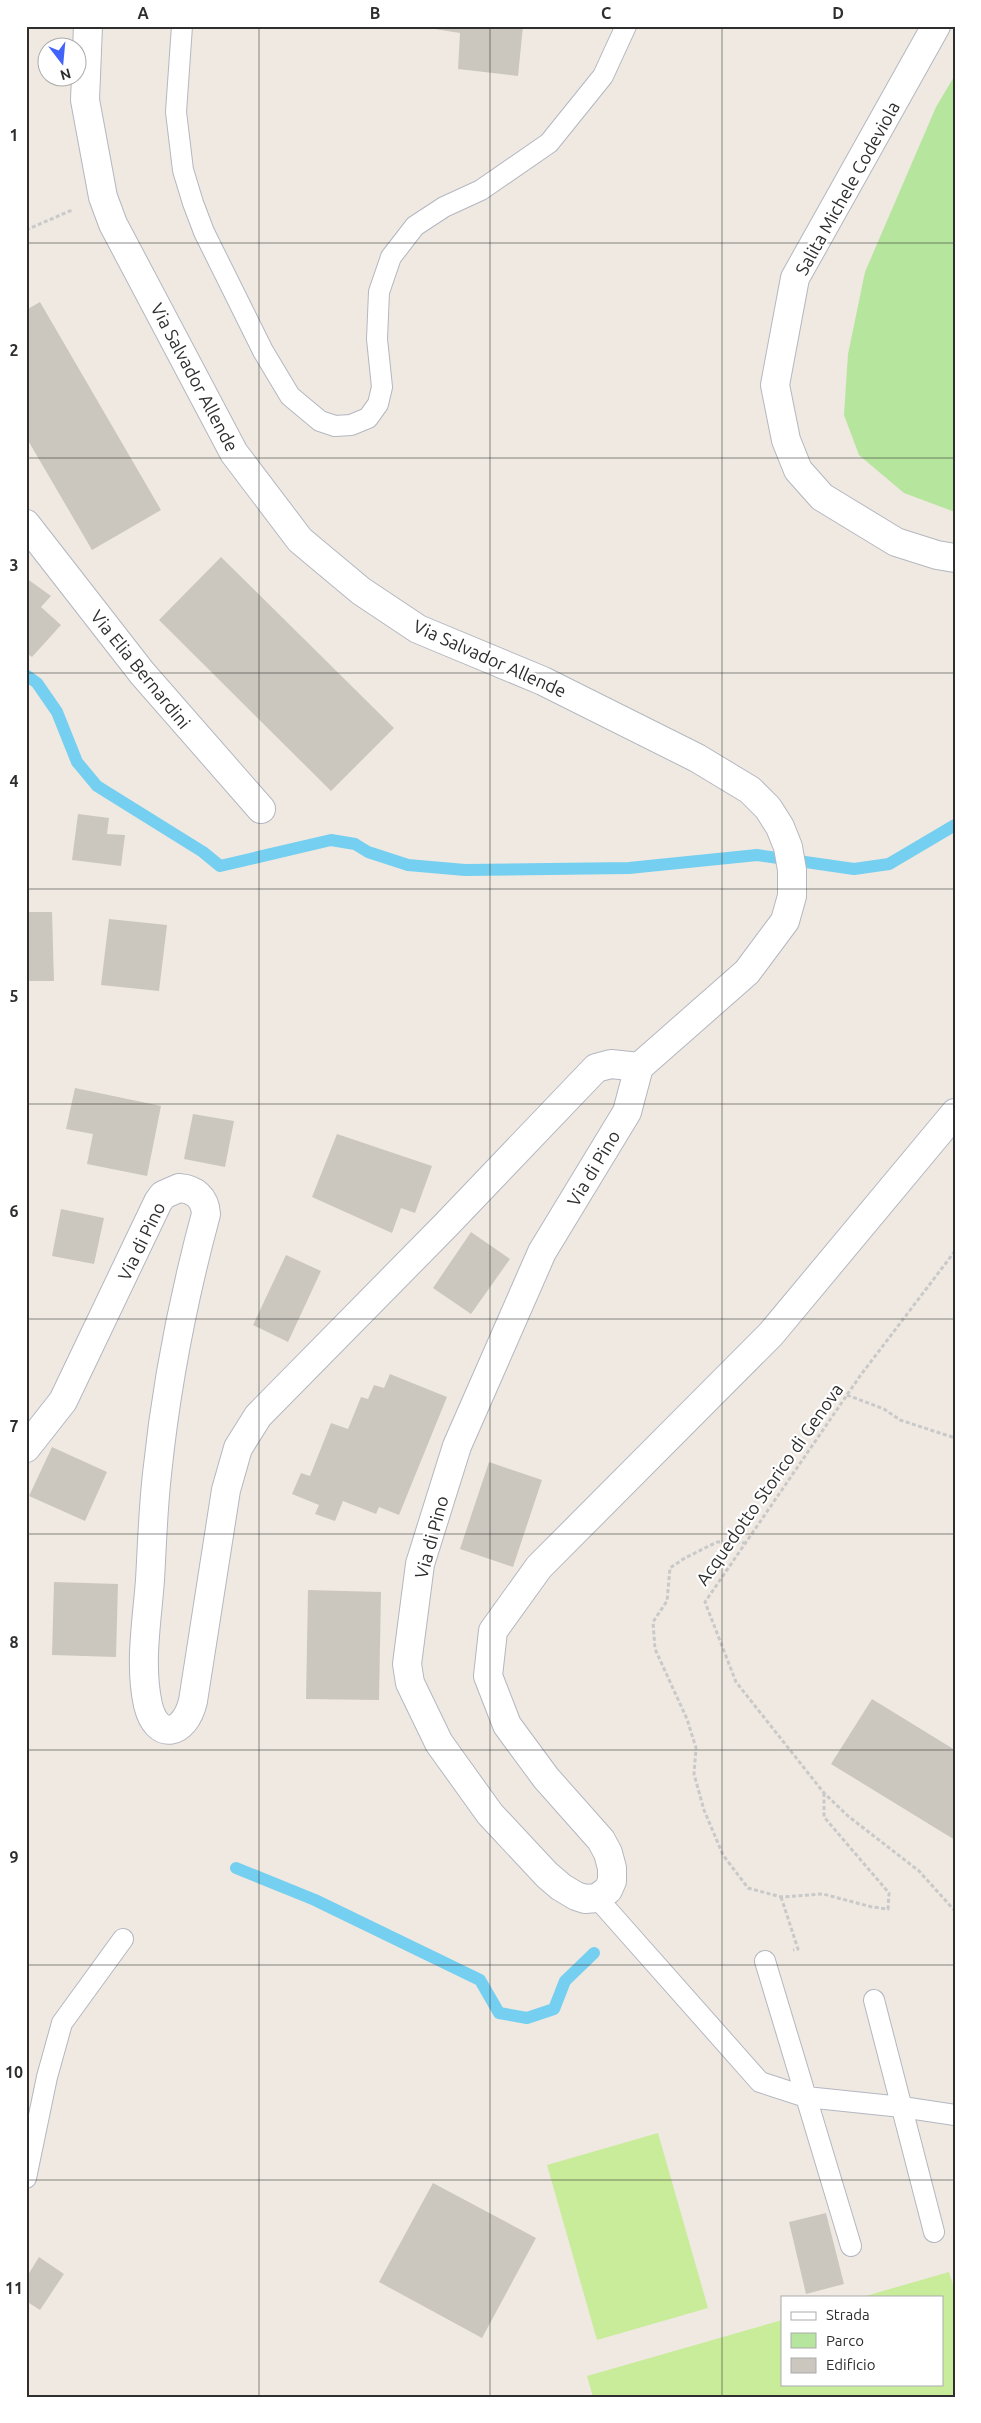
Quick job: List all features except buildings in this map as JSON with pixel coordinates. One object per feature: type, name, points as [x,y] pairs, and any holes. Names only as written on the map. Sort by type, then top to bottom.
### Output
[{"type":"street","name":"Via Salvador Allende","points":[[88,26],[85,100],[103,197],[114,224],[234,453],[300,540],[361,591],[418,629],[543,680],[697,758],[750,790],[768,808],[780,827],[788,847],[792,870],[792,896],[785,921],[747,972],[639,1067]]},
{"type":"street","name":"Salita Michele Codeviola","points":[[936,26],[795,278],[775,384],[786,440],[798,470],[822,497],[896,542],[937,555],[955,558]]},
{"type":"street","name":"Via Elia Bernardini","points":[[26,524],[142,673],[261,809]]},
{"type":"street","name":"Via di Pino","points":[[26,1448],[63,1401],[158,1202],[163,1195],[179,1188],[187,1188],[195,1192],[205,1206],[206,1214],[190,1274],[172,1368],[156,1475],[144,1663],[146,1689],[154,1721],[162,1728],[171,1730],[180,1726],[186,1720],[193,1701],[226,1490],[238,1448],[258,1416],[446,1225],[596,1068],[611,1064],[639,1067],[627,1112],[542,1252],[457,1446],[420,1564],[407,1664],[410,1683],[439,1743],[490,1814],[561,1888],[585,1899],[597,1898]]},
{"type":"street","points":[[597,1898],[608,1890],[612,1881],[612,1868],[608,1853],[601,1840],[546,1778],[507,1725],[488,1676],[493,1631],[539,1567],[772,1334],[955,1113]]},
{"type":"lane","points":[[182,26],[176,112],[184,170],[196,210],[263,351],[290,396],[320,421],[335,426],[351,425],[368,418],[378,404],[382,387],[377,339],[379,292],[392,257],[415,226],[444,207],[481,190],[549,142],[603,76],[626,26]]},
{"type":"lane","points":[[597,1898],[760,2082],[806,2097],[902,2107],[955,2115]]},
{"type":"lane","points":[[26,2178],[47,2077],[62,2023],[123,1939]]},
{"type":"lane","points":[[765,1961],[851,2246]]},
{"type":"lane","points":[[874,2000],[934,2232]]},
{"type":"path","points":[[26,230],[78,207]]},
{"type":"path","name":"Acquedotto Storico di Genova","points":[[955,1251],[940,1268],[847,1395],[705,1602],[736,1682],[824,1793],[848,1816],[919,1871],[955,1911]]},
{"type":"path","points":[[847,1395],[884,1410],[900,1420],[955,1438]]},
{"type":"path","points":[[746,1543],[717,1542],[670,1568],[667,1602],[654,1622],[655,1649],[688,1719],[696,1748],[694,1774],[704,1810],[723,1855],[748,1888],[781,1897],[823,1894],[872,1907],[888,1909],[889,1893],[824,1817],[824,1793]]},
{"type":"green space","points":[[955,75],[955,512],[904,493],[859,455],[844,415],[848,354],[865,272],[936,107]]},
{"type":"green space","points":[[658,2133],[708,2308],[597,2340],[547,2165]]},
{"type":"green space","points":[[949,2272],[955,2291],[955,2397],[593,2397],[587,2376],[781,2320],[781,2386],[944,2386],[944,2296],[865,2296]]},
{"type":"waterway","points":[[26,675],[37,683],[57,712],[77,762],[97,786],[203,852],[220,866],[331,840],[355,844],[368,852],[408,865],[465,870],[629,868],[757,855],[854,869],[889,864],[955,825]]},
{"type":"waterway","points":[[236,1868],[315,1900],[480,1980],[499,2013],[527,2018],[554,2009],[565,1981],[594,1953]]}]
